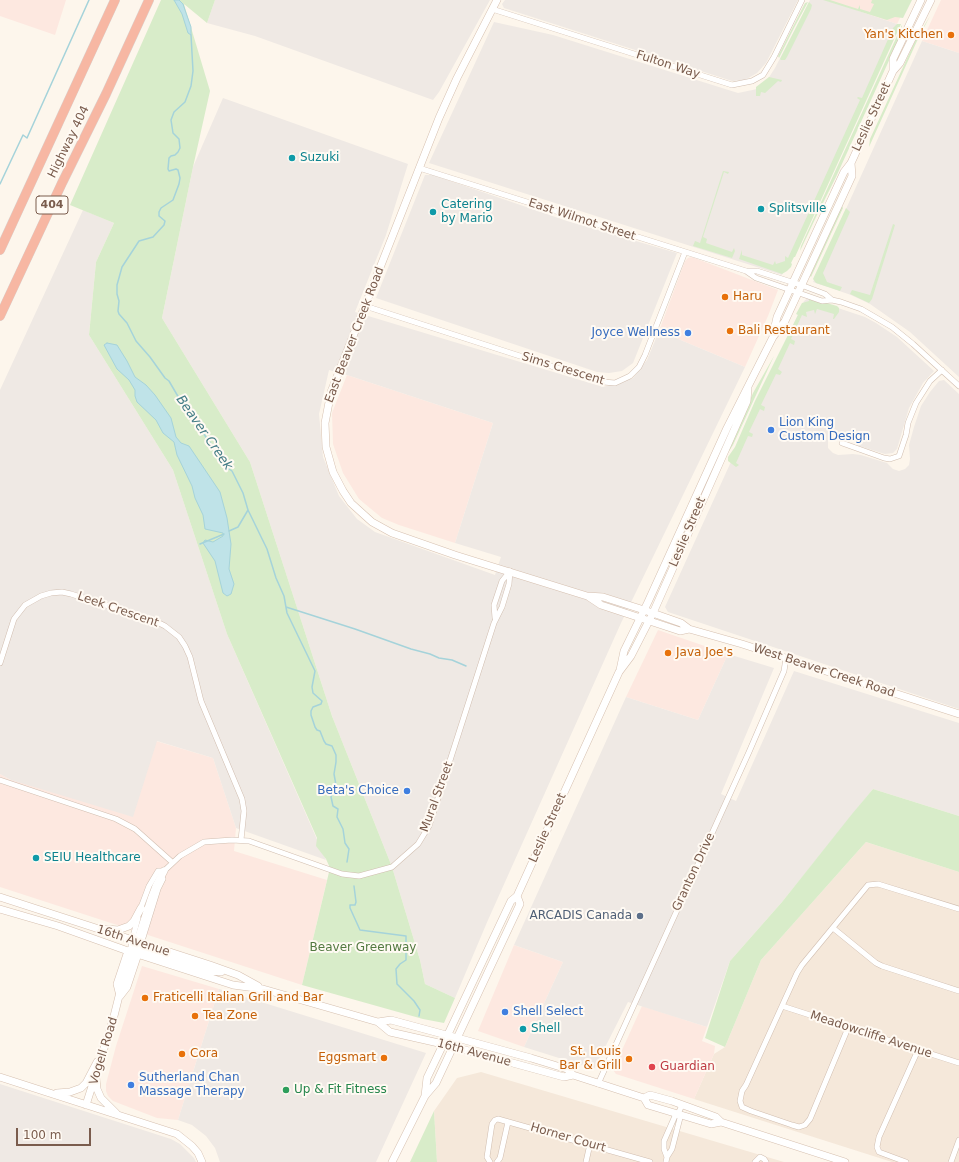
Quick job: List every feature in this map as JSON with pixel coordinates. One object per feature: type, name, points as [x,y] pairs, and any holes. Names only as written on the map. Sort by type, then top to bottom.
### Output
[{"type":"highway","name":"Highway 404","points":[[0,250],[115,0]]},
{"type":"highway","name":"Highway 404","points":[[0,316],[149,0]]},
{"type":"main road","name":"East Beaver Creek Road","points":[[497,0],[450,92],[331,392],[326,413],[324,434],[326,447],[333,472],[351,503],[372,522],[392,533],[587,596],[603,597],[653,613]]},
{"type":"main road","name":"Leslie Street","points":[[893,71],[893,59],[921,0]]},
{"type":"main road","name":"Leslie Street","points":[[773,337],[777,317],[844,172],[851,163],[893,71],[900,63],[931,0]]},
{"type":"main road","name":"Leslie Street","points":[[425,1096],[427,1078],[511,901],[517,896],[619,672],[624,651],[727,428],[773,337],[785,321],[852,176],[851,163]]},
{"type":"main road","name":"Leslie Street","points":[[619,672],[631,656],[653,613],[746,401],[748,388]]},
{"type":"main road","name":"East Beaver Creek Road","points":[[587,596],[601,605],[640,618]]},
{"type":"main road","name":"West Beaver Creek Road","points":[[653,613],[680,623],[689,629],[786,658],[959,714]]},
{"type":"main road","name":"West Beaver Creek Road","points":[[640,618],[680,631],[689,629]]},
{"type":"main road","points":[[135,948],[156,886],[164,870]]},
{"type":"main road","name":"Leslie Street","points":[[392,1162],[425,1096],[436,1083],[520,904],[517,896]]},
{"type":"main road","name":"16th Avenue","points":[[0,897],[88,926],[135,948],[233,985],[263,989],[378,1022],[390,1032],[443,1044],[564,1077],[573,1075]]},
{"type":"main road","points":[[88,926],[112,930],[125,928],[134,921],[141,908]]},
{"type":"main road","name":"16th Avenue","points":[[0,909],[135,948],[231,973],[263,989]]},
{"type":"main road","name":"Vogell Road","points":[[120,996],[117,984],[135,948]]},
{"type":"main road","name":"Vogell Road","points":[[86,1105],[96,1078],[120,996],[128,987],[135,948]]},
{"type":"main road","name":"16th Avenue","points":[[378,1022],[391,1020],[457,1037],[567,1069],[573,1075],[644,1098],[648,1105],[711,1124],[721,1122]]},
{"type":"main road","points":[[54,1094],[70,1092],[81,1088],[86,1083],[104,1049]]},
{"type":"main road","points":[[0,1077],[177,1134],[192,1146],[198,1153],[202,1162]]},
{"type":"main road","points":[[96,1078],[97,1089],[101,1098],[117,1115]]},
{"type":"main road","name":"16th Avenue","points":[[644,1098],[650,1095],[682,1105],[716,1118],[721,1122],[845,1162]]},
{"type":"street","name":"Fulton Way","points":[[492,9],[732,85],[752,81],[763,75],[774,57],[802,0]]},
{"type":"street","name":"East Wilmot Street","points":[[419,168],[568,219],[746,271],[757,271],[791,286],[825,294],[832,300],[861,309],[892,327],[959,386]]},
{"type":"street","name":"Sims Crescent","points":[[365,306],[588,378],[603,382],[615,382],[630,376],[639,367],[646,355],[685,252]]},
{"type":"street","points":[[842,443],[884,458],[890,459],[899,456],[906,435],[908,423],[916,403],[930,381],[942,370]]},
{"type":"street","name":"Mural Street","points":[[495,620],[494,605],[502,582],[510,571]]},
{"type":"street","name":"Mural Street","points":[[135,948],[141,908],[149,886],[158,872],[164,870],[172,862],[204,842],[241,840],[264,846],[342,874],[359,876],[392,866],[418,844],[429,826],[495,620],[502,607],[509,584],[510,571]]},
{"type":"street","name":"Leek Crescent","points":[[0,663],[14,619],[25,605],[41,596],[51,593],[62,592],[71,594],[155,621],[166,626],[179,637],[185,646],[190,658],[201,700],[242,799],[244,811],[241,840]]},
{"type":"street","name":"Granton Drive","points":[[598,1084],[749,752],[784,670],[786,658]]},
{"type":"street","points":[[0,780],[116,819],[135,829],[172,862]]},
{"type":"street","points":[[848,1028],[808,1122],[805,1125],[799,1127],[792,1125],[742,1107],[740,1102],[742,1091],[791,985],[802,965],[868,885],[878,884],[959,909]]},
{"type":"street","points":[[833,928],[882,966],[959,991]]},
{"type":"street","name":"Meadowcliffe Avenue","points":[[782,1006],[959,1063]]},
{"type":"street","points":[[906,1162],[879,1152],[877,1147],[918,1050]]},
{"type":"street","points":[[667,1159],[664,1149],[664,1141],[675,1116],[678,1114],[682,1105]]},
{"type":"street","points":[[667,1159],[672,1149],[680,1118],[678,1114]]},
{"type":"street","name":"Horner Court","points":[[490,1162],[487,1156],[492,1124],[498,1119],[650,1162]]},
{"type":"street","points":[[497,1162],[500,1158],[508,1122]]},
{"type":"street","points":[[951,1162],[959,1140]]},
{"type":"street","points":[[586,1162],[590,1144]]},
{"type":"street","points":[[755,1162],[757,1158],[760,1157],[766,1162]]},
{"type":"shaded area","points":[[0,0],[66,0],[55,35],[0,16]]},
{"type":"shaded area","points":[[215,0],[490,0],[439,92],[433,100],[255,36],[207,23]]},
{"type":"shaded area","points":[[505,0],[798,0],[766,63],[757,73],[745,80],[732,81],[504,8],[502,4]]},
{"type":"shaded area","points":[[810,0],[827,0],[897,24],[782,275],[429,163],[494,22],[553,35],[738,93],[762,88],[775,68]]},
{"type":"shaded area","points":[[827,0],[909,0],[897,24]]},
{"type":"shaded area","points":[[941,0],[959,0],[959,53],[922,41]]},
{"type":"shaded area","points":[[922,41],[959,53],[959,377],[910,332],[870,304],[851,295],[813,282]]},
{"type":"shaded area","points":[[223,98],[408,164],[386,235],[355,312],[603,387],[633,378],[647,360],[659,331],[745,367],[621,623],[488,920],[455,998],[425,984],[420,960],[392,867],[332,716],[250,462],[162,318],[193,167]],"holes":[[[329,370],[493,423],[455,543],[501,557],[495,575],[375,532],[357,519],[339,496],[323,457],[319,414]]]},
{"type":"shaded area","points":[[425,175],[433,175],[567,221],[677,253],[633,363],[622,371],[609,373],[597,372],[376,298]]},
{"type":"shaded area","points":[[83,210],[114,223],[96,262],[89,335],[173,470],[227,634],[326,860],[236,828],[213,758],[157,741],[133,817],[11,780],[0,774],[0,390]]},
{"type":"shaded area","points":[[692,257],[778,290],[745,367],[659,331],[685,261]]},
{"type":"shaded area","points":[[808,298],[865,317],[876,323],[897,337],[934,371],[923,383],[909,408],[897,449],[893,453],[885,454],[859,446],[846,435],[836,433],[828,438],[828,448],[833,453],[838,455],[861,455],[887,463],[893,469],[899,471],[905,469],[909,465],[909,445],[914,427],[921,406],[930,392],[939,381],[944,380],[959,394],[959,709],[668,612],[665,607],[804,301]]},
{"type":"shaded area","points":[[347,375],[493,423],[455,543],[382,518],[359,499],[343,473],[333,444],[332,413]]},
{"type":"shaded area","points":[[658,630],[728,654],[698,720],[626,697]]},
{"type":"shaded area","points":[[728,654],[774,668],[721,794],[736,801],[794,671],[959,723],[959,816],[873,789],[782,902],[730,961],[707,1027],[628,1002],[594,1069],[524,1047],[563,962],[514,945],[626,697],[698,720]]},
{"type":"shaded area","points":[[156,741],[213,758],[236,828],[234,851],[327,880],[302,985],[0,887],[0,774],[11,780]]},
{"type":"shaded area","points":[[866,842],[959,872],[959,1162],[892,1162],[694,1099],[714,1054],[725,1047],[761,960]]},
{"type":"shaded area","points":[[514,945],[563,962],[524,1047],[478,1031]]},
{"type":"shaded area","points":[[142,966],[219,989],[178,1120],[157,1118],[113,1101],[108,1096],[106,1091],[106,1084],[116,1046]]},
{"type":"shaded area","points":[[219,989],[426,1053],[376,1162],[220,1162],[215,1148],[206,1136],[192,1125],[178,1120]]},
{"type":"shaded area","points":[[642,1006],[707,1027],[702,1041],[715,1046],[714,1054],[694,1099],[616,1074],[613,1070]]},
{"type":"shaded area","points":[[481,1072],[784,1162],[437,1162],[434,1111],[457,1078]]},
{"type":"shaded area","points":[[0,1084],[171,1139],[180,1144],[196,1162],[0,1162]]},
{"type":"green space","name":"Beaver Greenway","points":[[161,0],[215,0],[207,23],[184,4],[210,91],[162,318],[250,462],[332,716],[392,867],[420,960],[425,984],[455,998],[444,1023],[423,1019],[302,985],[330,868],[326,859],[316,846],[317,838],[227,634],[173,470],[89,335],[96,262],[114,223],[70,205]]},
{"type":"green space","points":[[823,0],[830,0],[858,9],[860,5],[860,9],[870,12],[874,4],[871,3],[872,0],[912,0],[903,18],[895,17],[887,20]]},
{"type":"green space","points":[[808,2],[779,58],[778,56],[805,3]]},
{"type":"green space","points":[[809,2],[812,5],[811,9],[787,57],[785,60],[781,60],[780,59]]},
{"type":"green space","points":[[930,16],[917,41],[869,147],[870,139],[915,41]]},
{"type":"green space","points":[[897,24],[901,24],[791,263],[791,267],[782,274],[739,259],[742,250],[742,255],[773,265],[775,261],[776,264],[785,261],[785,256],[788,258],[860,100],[857,98],[862,98],[893,28]]},
{"type":"green space","points":[[902,25],[902,32],[836,177],[800,251],[801,246]]},
{"type":"green space","points":[[769,77],[782,80],[781,82],[778,81],[765,93],[761,92],[760,96],[756,96],[756,87]]},
{"type":"green space","points":[[723,171],[729,172],[728,174],[724,172],[703,237],[707,239],[706,243],[732,252],[734,248],[735,251],[732,258],[693,246],[695,241],[700,243]]},
{"type":"green space","points":[[842,206],[843,208],[811,277],[810,276]]},
{"type":"green space","points":[[846,208],[850,212],[823,273],[827,282],[842,287],[840,291],[816,283],[813,279]]},
{"type":"green space","points":[[893,224],[895,225],[872,299],[869,303],[850,294],[852,290],[870,295]]},
{"type":"green space","points":[[809,298],[837,306],[839,308],[839,312],[834,319],[834,314],[817,309],[815,314],[814,310],[806,312],[807,317],[802,315],[791,339],[795,341],[794,345],[790,343],[778,369],[782,372],[780,375],[776,374],[761,405],[765,407],[764,411],[760,409],[749,432],[753,434],[752,437],[748,436],[736,463],[739,465],[736,467],[728,461],[728,457],[735,447],[755,401],[798,315],[796,314],[802,303],[809,301]]},
{"type":"green space","points":[[774,356],[733,445],[726,456],[753,393]]},
{"type":"green space","points":[[873,789],[959,816],[959,872],[866,842],[761,960],[725,1047],[705,1038],[730,961],[782,902]]},
{"type":"green space","points":[[434,1111],[437,1162],[410,1162]]},
{"type":"water","points":[[174,0],[179,0],[183,4],[191,27],[191,35],[188,33],[182,14]]},
{"type":"water","points":[[107,343],[117,345],[135,377],[146,385],[155,395],[171,418],[176,437],[181,443],[189,446],[220,492],[227,518],[231,544],[229,569],[234,584],[231,594],[227,596],[223,593],[215,561],[203,543],[205,540],[213,542],[223,536],[223,533],[205,529],[203,515],[195,498],[192,486],[177,455],[174,442],[163,433],[156,420],[137,402],[135,390],[129,380],[117,369],[104,345]]},
{"type":"waterway","points":[[0,184],[23,135],[27,138],[89,0]]},
{"type":"waterway","name":"Beaver Creek","points":[[191,35],[193,71],[191,86],[185,102],[174,112],[171,120],[173,133],[179,139],[180,148],[175,155],[169,158],[168,169],[169,171],[176,169],[178,170],[180,178],[179,184],[173,200],[161,208],[159,212],[159,216],[165,221],[164,225],[153,237],[139,241],[122,267],[117,285],[119,301],[118,311],[127,323],[136,341],[169,381],[183,405],[229,469],[232,471],[243,493],[248,510],[267,549],[276,578],[284,596],[287,613],[315,671],[312,687],[313,693],[322,701],[321,704],[313,707],[311,715],[315,727],[320,731],[326,744],[332,746],[336,755],[334,774],[336,785],[331,797],[333,806],[338,809],[337,817],[343,829],[345,843],[349,849],[347,862]]},
{"type":"waterway","points":[[229,531],[238,527],[248,510]]},
{"type":"waterway","points":[[200,544],[224,534]]},
{"type":"waterway","points":[[286,607],[439,658],[452,660],[466,666]]},
{"type":"waterway","name":"Beaver Creek","points":[[354,886],[356,902],[355,905],[350,905],[350,908],[360,930],[406,936],[406,960],[396,969],[397,984],[414,1001],[420,1010],[419,1016]]},
{"type":"place","name":"Yan's Kitchen","points":[[951,35]]},
{"type":"place","name":"Suzuki","points":[[292,158]]},
{"type":"place","name":"Splitsville","points":[[761,209]]},
{"type":"place","name":"Catering by Mario","points":[[433,212]]},
{"type":"place","name":"Haru","points":[[725,297]]},
{"type":"place","name":"Bali Restaurant","points":[[730,331]]},
{"type":"place","name":"Joyce Wellness","points":[[688,333]]},
{"type":"place","name":"Lion King Custom Design","points":[[771,430]]},
{"type":"place","name":"Java Joe's","points":[[668,653]]},
{"type":"place","name":"Beta's Choice","points":[[407,791]]},
{"type":"place","name":"SEIU Healthcare","points":[[36,858]]},
{"type":"place","name":"ARCADIS Canada","points":[[640,916]]},
{"type":"place","name":"Fraticelli Italian Grill and Bar","points":[[145,998]]},
{"type":"place","name":"Shell Select","points":[[505,1012]]},
{"type":"place","name":"Tea Zone","points":[[195,1016]]},
{"type":"place","name":"Shell","points":[[523,1029]]},
{"type":"place","name":"Cora","points":[[182,1054]]},
{"type":"place","name":"Eggsmart","points":[[384,1058]]},
{"type":"place","name":"St. Louis Bar & Grill","points":[[629,1059]]},
{"type":"place","name":"Guardian","points":[[652,1067]]},
{"type":"place","name":"Sutherland Chan Massage Therapy","points":[[131,1085]]},
{"type":"place","name":"Up & Fit Fitness","points":[[286,1090]]}]
